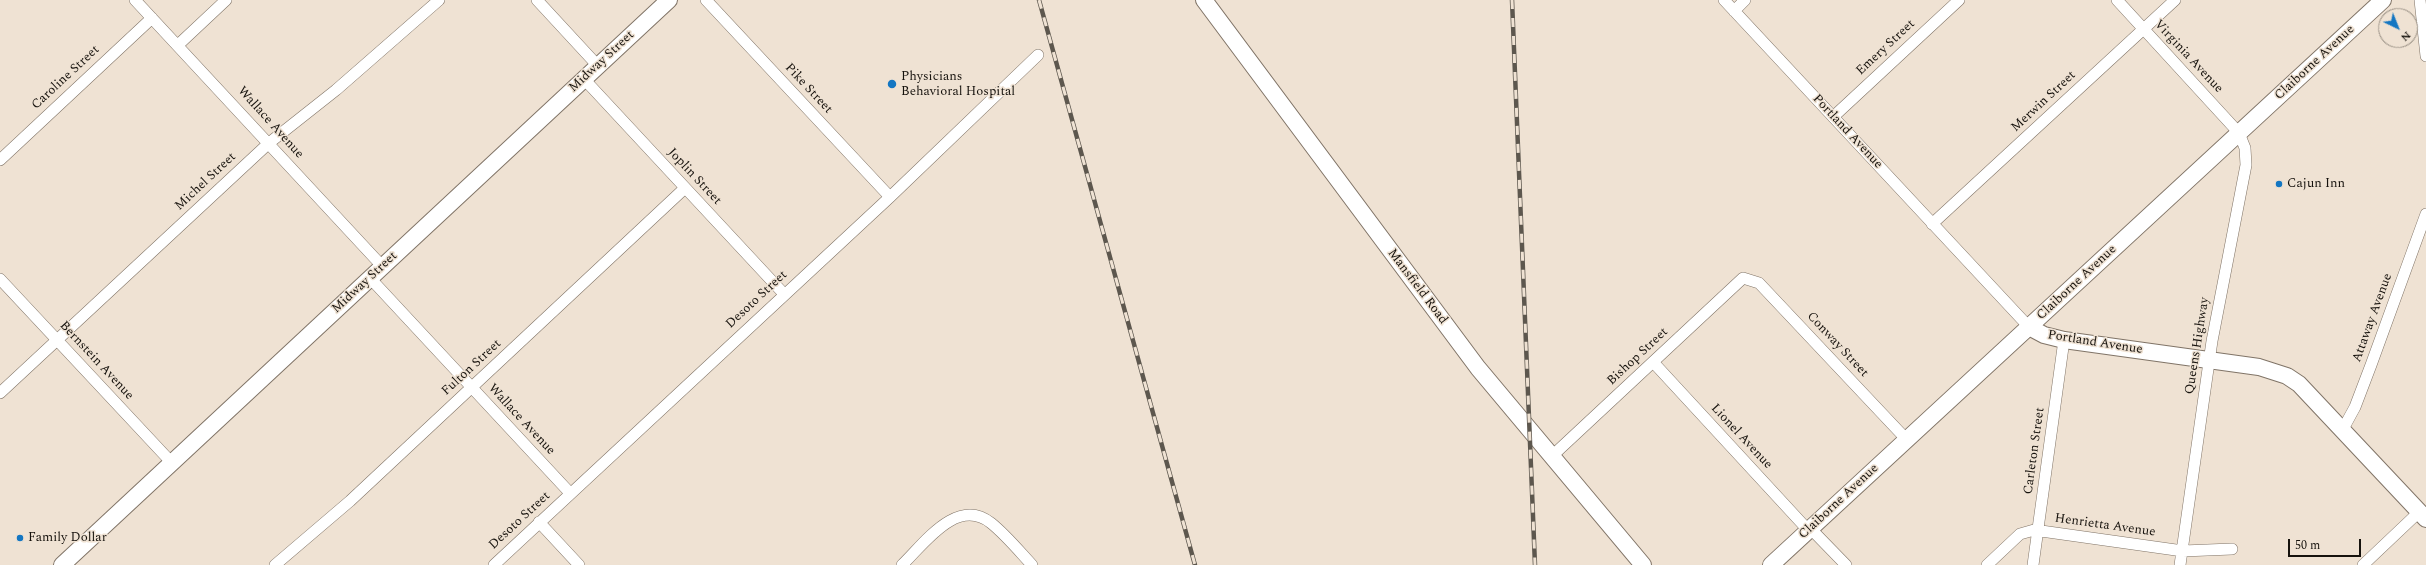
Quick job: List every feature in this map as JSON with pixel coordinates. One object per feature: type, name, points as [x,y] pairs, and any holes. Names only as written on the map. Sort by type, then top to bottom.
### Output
[{"type":"street","name":"Wallace Avenue","points":[[135,0],[382,266]]},
{"type":"street","points":[[178,45],[226,0]]},
{"type":"street","name":"Michel Street","points":[[0,393],[269,143],[336,90],[439,0]]},
{"type":"street","points":[[537,0],[598,66]]},
{"type":"street","name":"Midway Street","points":[[62,565],[669,0]]},
{"type":"street","name":"Pike Street","points":[[706,0],[890,197]]},
{"type":"street","name":"Mansfield Road","points":[[1204,0],[1440,319],[1551,457],[1643,565]]},
{"type":"street","name":"Portland Avenue","points":[[1724,0],[2029,327],[2044,335],[2064,340],[2259,367],[2287,376],[2310,394],[2423,516]]},
{"type":"street","points":[[1734,11],[1745,0]]},
{"type":"street","name":"Emery Street","points":[[1833,117],[1959,0]]},
{"type":"street","name":"Virginia Avenue","points":[[2117,0],[2239,133]]},
{"type":"street","name":"Merwin Street","points":[[1932,224],[2175,0]]},
{"type":"street","name":"Claiborne Avenue","points":[[1771,565],[2383,0]]},
{"type":"street","points":[[2420,0],[2426,56]]},
{"type":"street","name":"Caroline Street","points":[[0,160],[152,18]]},
{"type":"street","name":"Desoto Street","points":[[494,565],[890,197],[1038,55]]},
{"type":"street","name":"Joplin Street","points":[[584,79],[784,294]]},
{"type":"street","name":"Queens Highway","points":[[2180,565],[2209,360],[2246,164],[2245,148],[2239,133]]},
{"type":"street","name":"Fulton Street","points":[[275,565],[350,501],[685,188]]},
{"type":"street","name":"Attaway Avenue","points":[[2343,430],[2366,379],[2426,214]]},
{"type":"street","name":"Wallace Avenue","points":[[370,278],[570,493]]},
{"type":"street","name":"Bishop Street","points":[[1551,457],[1743,278]]},
{"type":"street","name":"Conway Street","points":[[1743,278],[1759,283],[1906,440]]},
{"type":"street","name":"Bernstein Avenue","points":[[0,279],[172,463]]},
{"type":"street","name":"Carleton Street","points":[[2034,565],[2064,340]]},
{"type":"street","name":"Lionel Avenue","points":[[1653,362],[1809,529],[1846,565]]},
{"type":"street","points":[[902,565],[942,526],[951,519],[964,515],[982,517],[990,522],[1032,565]]},
{"type":"street","points":[[2363,565],[2423,516]]},
{"type":"street","points":[[539,522],[579,565]]},
{"type":"street","name":"Henrietta Avenue","points":[[1987,565],[2020,534],[2027,531],[2038,530],[2182,550],[2232,549]]},
{"type":"railway","points":[[1039,0],[1195,565]]},
{"type":"railway","points":[[1512,0],[1535,565]]},
{"type":"place","name":"Physicians Behavioral Hospital","points":[[892,84]]},
{"type":"place","name":"Cajun Inn","points":[[2279,184]]},
{"type":"place","name":"Family Dollar","points":[[20,538]]}]
